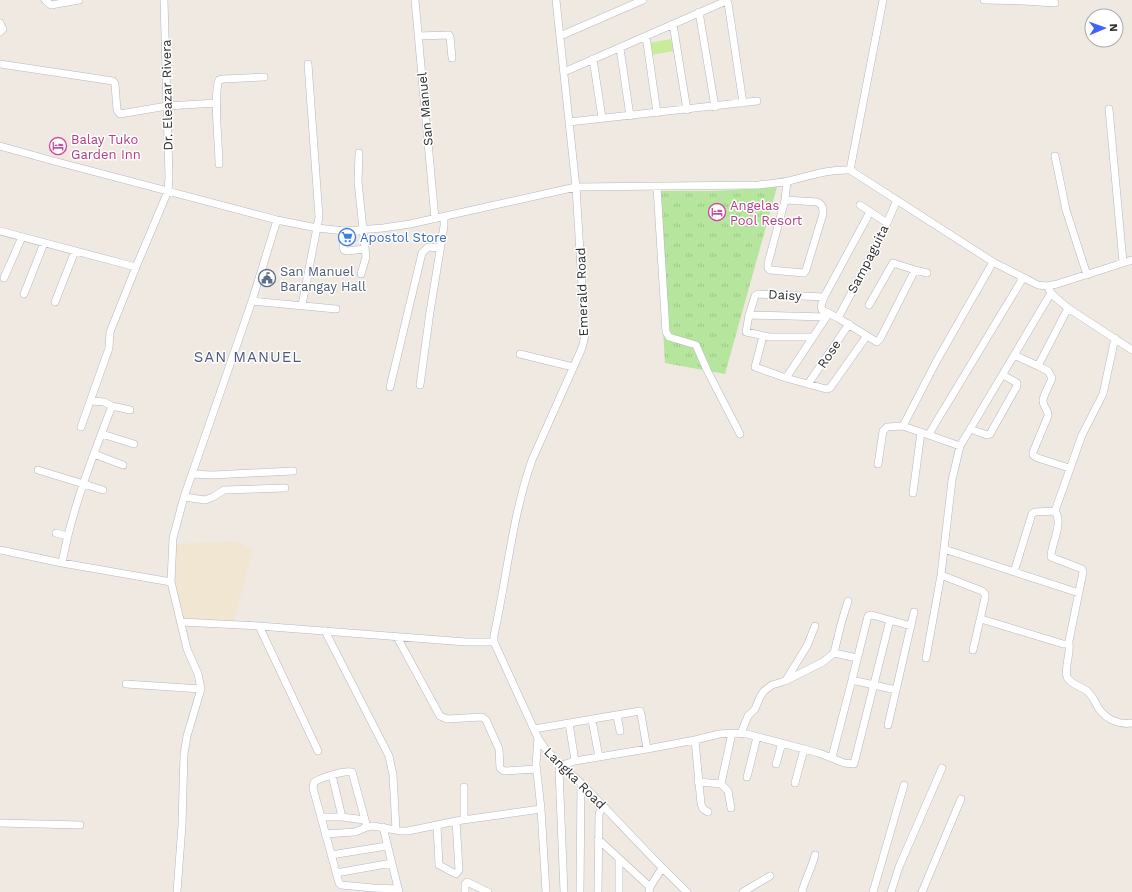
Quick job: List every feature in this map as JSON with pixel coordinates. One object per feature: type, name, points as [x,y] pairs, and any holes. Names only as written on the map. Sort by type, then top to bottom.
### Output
[{"type":"street","points":[[45,0],[51,5],[78,0]]},
{"type":"street","name":"Dr. Eleazar Rivera","points":[[164,0],[169,176],[168,191]]},
{"type":"street","name":"San Manuel","points":[[414,0],[435,219]]},
{"type":"street","name":"Emerald Road","points":[[494,642],[508,559],[526,480],[532,460],[584,343],[585,335],[576,188],[556,0]]},
{"type":"street","points":[[560,36],[582,28],[643,0]]},
{"type":"street","points":[[850,170],[884,0]]},
{"type":"street","points":[[984,0],[1055,3]]},
{"type":"street","points":[[564,72],[725,1],[727,2],[743,103]]},
{"type":"street","points":[[699,12],[715,107]]},
{"type":"street","points":[[0,23],[3,29],[0,32]]},
{"type":"street","points":[[673,24],[687,110]]},
{"type":"street","points":[[418,36],[449,35],[452,58]]},
{"type":"street","points":[[646,36],[657,113]]},
{"type":"street","points":[[620,48],[630,116]]},
{"type":"street","points":[[594,60],[602,118]]},
{"type":"street","points":[[0,64],[113,81],[115,84],[117,110],[120,114],[167,106],[217,103]]},
{"type":"street","points":[[302,306],[319,211],[308,64]]},
{"type":"street","points":[[219,164],[217,103],[218,82],[221,79],[264,77]]},
{"type":"street","points":[[569,122],[715,107],[757,101]]},
{"type":"street","points":[[1109,110],[1127,261]]},
{"type":"street","points":[[0,146],[277,220],[317,228],[345,231],[396,226],[435,219],[576,188],[758,185],[787,181],[828,172],[850,170],[993,262],[1049,290],[1068,308],[1132,350]]},
{"type":"street","points":[[359,153],[358,182],[366,249],[366,260],[361,274]]},
{"type":"street","points":[[1055,156],[1066,210],[1087,275]]},
{"type":"street","points":[[785,200],[817,202],[821,204],[822,207],[823,214],[804,273],[770,270],[768,268],[768,263],[785,200],[787,181]]},
{"type":"street","points":[[657,187],[666,332],[669,337],[696,345],[707,370],[740,434]]},
{"type":"street","points":[[81,427],[109,348],[110,332],[168,191]]},
{"type":"street","name":"Sampaguita","points":[[838,318],[887,223],[897,200]]},
{"type":"street","points":[[860,205],[887,223]]},
{"type":"street","points":[[827,315],[822,309],[824,297],[870,212]]},
{"type":"street","points":[[420,385],[444,226],[444,217]]},
{"type":"street","points":[[177,892],[182,826],[184,750],[201,689],[198,674],[187,649],[171,582],[172,538],[184,497],[252,301],[277,220]]},
{"type":"street","points":[[0,231],[136,267]]},
{"type":"street","points":[[345,231],[344,250],[366,249]]},
{"type":"street","points":[[4,278],[22,237]]},
{"type":"street","points":[[24,294],[44,243]]},
{"type":"street","points":[[390,387],[422,254],[428,247],[440,248]]},
{"type":"street","points":[[55,302],[75,251]]},
{"type":"street","points":[[926,658],[942,575],[952,480],[960,446],[1014,355],[1049,290],[1127,261],[1132,253]]},
{"type":"street","points":[[903,426],[936,362],[993,262]]},
{"type":"street","points":[[869,305],[893,263],[927,273]]},
{"type":"street","points":[[749,315],[827,315],[838,318],[849,324],[876,342],[880,340],[915,270]]},
{"type":"street","points":[[914,493],[925,433],[1023,278]]},
{"type":"street","name":"Daisy","points":[[812,337],[763,336],[746,332],[749,315],[756,294],[824,297]]},
{"type":"street","points":[[252,301],[336,309]]},
{"type":"street","points":[[1038,366],[1068,308]]},
{"type":"street","points":[[786,378],[827,315]]},
{"type":"street","name":"Rose","points":[[808,384],[849,324]]},
{"type":"street","points":[[763,336],[755,367],[786,378],[826,389],[830,388],[866,336]]},
{"type":"street","points":[[1115,338],[1103,394],[1082,435],[1069,468],[1055,511],[1058,523],[1051,557],[1083,570],[1069,643],[1070,650],[1066,672],[1069,680],[1087,691],[1094,698],[1098,709],[1105,716],[1123,724],[1132,723]]},
{"type":"street","points":[[520,354],[574,367]]},
{"type":"street","points":[[1014,355],[1048,371],[1052,378],[1043,399],[1048,416],[1032,452],[1033,455],[1069,468]]},
{"type":"street","points":[[970,429],[987,435],[990,434],[1017,386],[1017,383],[1003,374]]},
{"type":"street","points":[[91,401],[104,402],[112,406],[130,410]]},
{"type":"street","points":[[62,563],[67,536],[82,484],[112,406]]},
{"type":"street","points":[[878,464],[885,428],[890,426],[903,426],[960,446]]},
{"type":"street","points":[[102,434],[134,444]]},
{"type":"street","points":[[94,454],[123,465]]},
{"type":"street","points":[[38,470],[103,490]]},
{"type":"street","points":[[192,474],[213,476],[293,471]]},
{"type":"street","points":[[184,497],[205,500],[214,497],[224,490],[285,488]]},
{"type":"street","points":[[1014,572],[1032,514],[1035,512],[1055,511]]},
{"type":"street","points":[[56,533],[67,536]]},
{"type":"street","points":[[944,549],[1079,593]]},
{"type":"street","points":[[0,550],[62,563],[171,582]]},
{"type":"street","points":[[942,575],[985,594],[973,650]]},
{"type":"street","points":[[741,733],[748,716],[755,709],[762,693],[772,685],[786,681],[823,662],[834,653],[840,624],[848,601]]},
{"type":"street","points":[[888,725],[914,612]]},
{"type":"street","points":[[832,757],[869,615],[911,626]]},
{"type":"street","points":[[981,618],[1063,644],[1069,643]]},
{"type":"street","points":[[564,892],[559,770],[562,765],[576,761],[695,740],[719,734],[732,733],[741,733],[782,743],[832,757],[844,763],[853,764],[856,762],[873,684],[890,620]]},
{"type":"street","points":[[181,622],[259,626],[466,642],[494,642]]},
{"type":"street","points":[[259,626],[318,751]]},
{"type":"street","points":[[786,681],[807,646],[815,626]]},
{"type":"street","points":[[325,631],[389,756],[393,775],[396,830]]},
{"type":"street","points":[[398,637],[440,716],[446,720],[482,717],[486,720],[499,749],[500,768],[504,771],[537,768]]},
{"type":"street","name":"Langka Road","points":[[494,642],[534,730],[543,746],[687,892]]},
{"type":"street","points":[[834,653],[857,658]]},
{"type":"street","points":[[852,680],[896,690]]},
{"type":"street","points":[[126,684],[201,689]]},
{"type":"street","points":[[534,730],[638,711],[641,712],[647,749]]},
{"type":"street","points":[[617,716],[620,732]]},
{"type":"street","points":[[592,720],[599,757]]},
{"type":"street","points":[[569,723],[576,761]]},
{"type":"street","points":[[721,784],[732,733]]},
{"type":"street","points":[[747,777],[757,737]]},
{"type":"street","points":[[538,738],[537,768],[546,892]]},
{"type":"street","points":[[695,740],[701,807],[708,812]]},
{"type":"street","points":[[776,764],[782,743]]},
{"type":"street","points":[[795,783],[804,749]]},
{"type":"street","points":[[891,892],[899,867],[942,768]]},
{"type":"street","points":[[366,823],[353,774],[351,772],[332,775],[315,781],[313,784],[325,834],[338,882],[341,884],[398,890],[384,827]]},
{"type":"street","points":[[332,775],[342,817]]},
{"type":"street","points":[[698,782],[721,784],[728,791],[731,808]]},
{"type":"street","points":[[580,892],[581,783]]},
{"type":"street","points":[[873,892],[904,785]]},
{"type":"street","points":[[437,826],[438,864],[456,874],[459,870],[460,821],[464,787]]},
{"type":"street","points":[[922,892],[961,799]]},
{"type":"street","points":[[598,892],[599,811],[603,806]]},
{"type":"street","points":[[321,816],[342,817],[373,826],[408,831],[460,821],[541,809]]},
{"type":"street","points":[[0,823],[80,825]]},
{"type":"street","points":[[325,834],[355,832],[366,823]]},
{"type":"street","points":[[598,839],[649,889],[662,868]]},
{"type":"street","points":[[331,855],[387,846]]},
{"type":"street","points":[[802,892],[803,886],[813,865],[815,855]]},
{"type":"street","points":[[619,859],[619,892]]},
{"type":"street","points":[[336,873],[392,863]]},
{"type":"street","points":[[743,892],[770,876]]},
{"type":"street","points":[[465,892],[465,884],[467,882],[488,892]]},
{"type":"shaded area","points":[[236,541],[253,550],[233,623],[182,619],[175,581],[176,544]]},
{"type":"green space","points":[[671,39],[674,51],[651,55],[649,43]]},
{"type":"green space","points":[[777,187],[725,374],[665,363],[657,191],[716,191]]},
{"type":"place","name":"Balay Tuko Garden Inn","points":[[58,146]]},
{"type":"place","name":"Angelas Pool Resort","points":[[717,212]]},
{"type":"place","name":"Apostol Store","points":[[347,237]]},
{"type":"place","name":"San Manuel Barangay Hall","points":[[267,278]]},
{"type":"district","name":"SAN MANUEL","points":[[248,357]]}]
